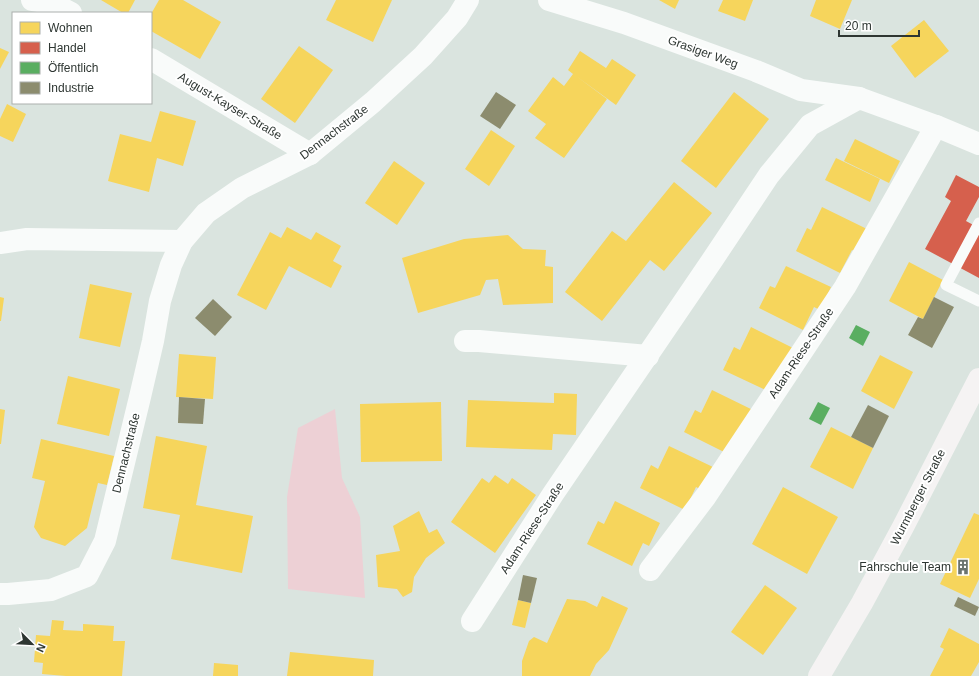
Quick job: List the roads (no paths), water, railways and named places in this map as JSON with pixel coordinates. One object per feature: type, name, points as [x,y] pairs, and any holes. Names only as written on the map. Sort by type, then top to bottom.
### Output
[{"type":"main road","name":"Wurmberger Straße","points":[[819,676],[904,528],[979,379]]},
{"type":"street","points":[[32,0],[54,4],[69,12]]},
{"type":"street","name":"Dennachstraße","points":[[0,594],[51,590],[87,576],[105,541],[150,355],[160,302],[171,265],[182,241],[206,213],[242,188],[310,154],[373,102],[423,56],[457,18],[468,0]]},
{"type":"street","name":"Grasiger Weg","points":[[549,0],[624,23],[756,71],[801,90],[859,98]]},
{"type":"street","name":"August-Kayser-Straße","points":[[152,60],[310,154]]},
{"type":"street","points":[[859,98],[936,126],[979,144]]},
{"type":"street","name":"Adam-Riese-Straße","points":[[472,621],[553,494],[648,356],[769,175],[810,125],[859,98]]},
{"type":"street","name":"Adam-Riese-Straße","points":[[650,570],[706,496],[845,287],[936,126]]},
{"type":"street","points":[[0,243],[27,239],[182,241]]},
{"type":"street","points":[[466,341],[648,356]]},
{"type":"lane","points":[[979,223],[946,284],[979,301]]},
{"type":"place","name":"Fahrschule Team","points":[[963,567]]}]
